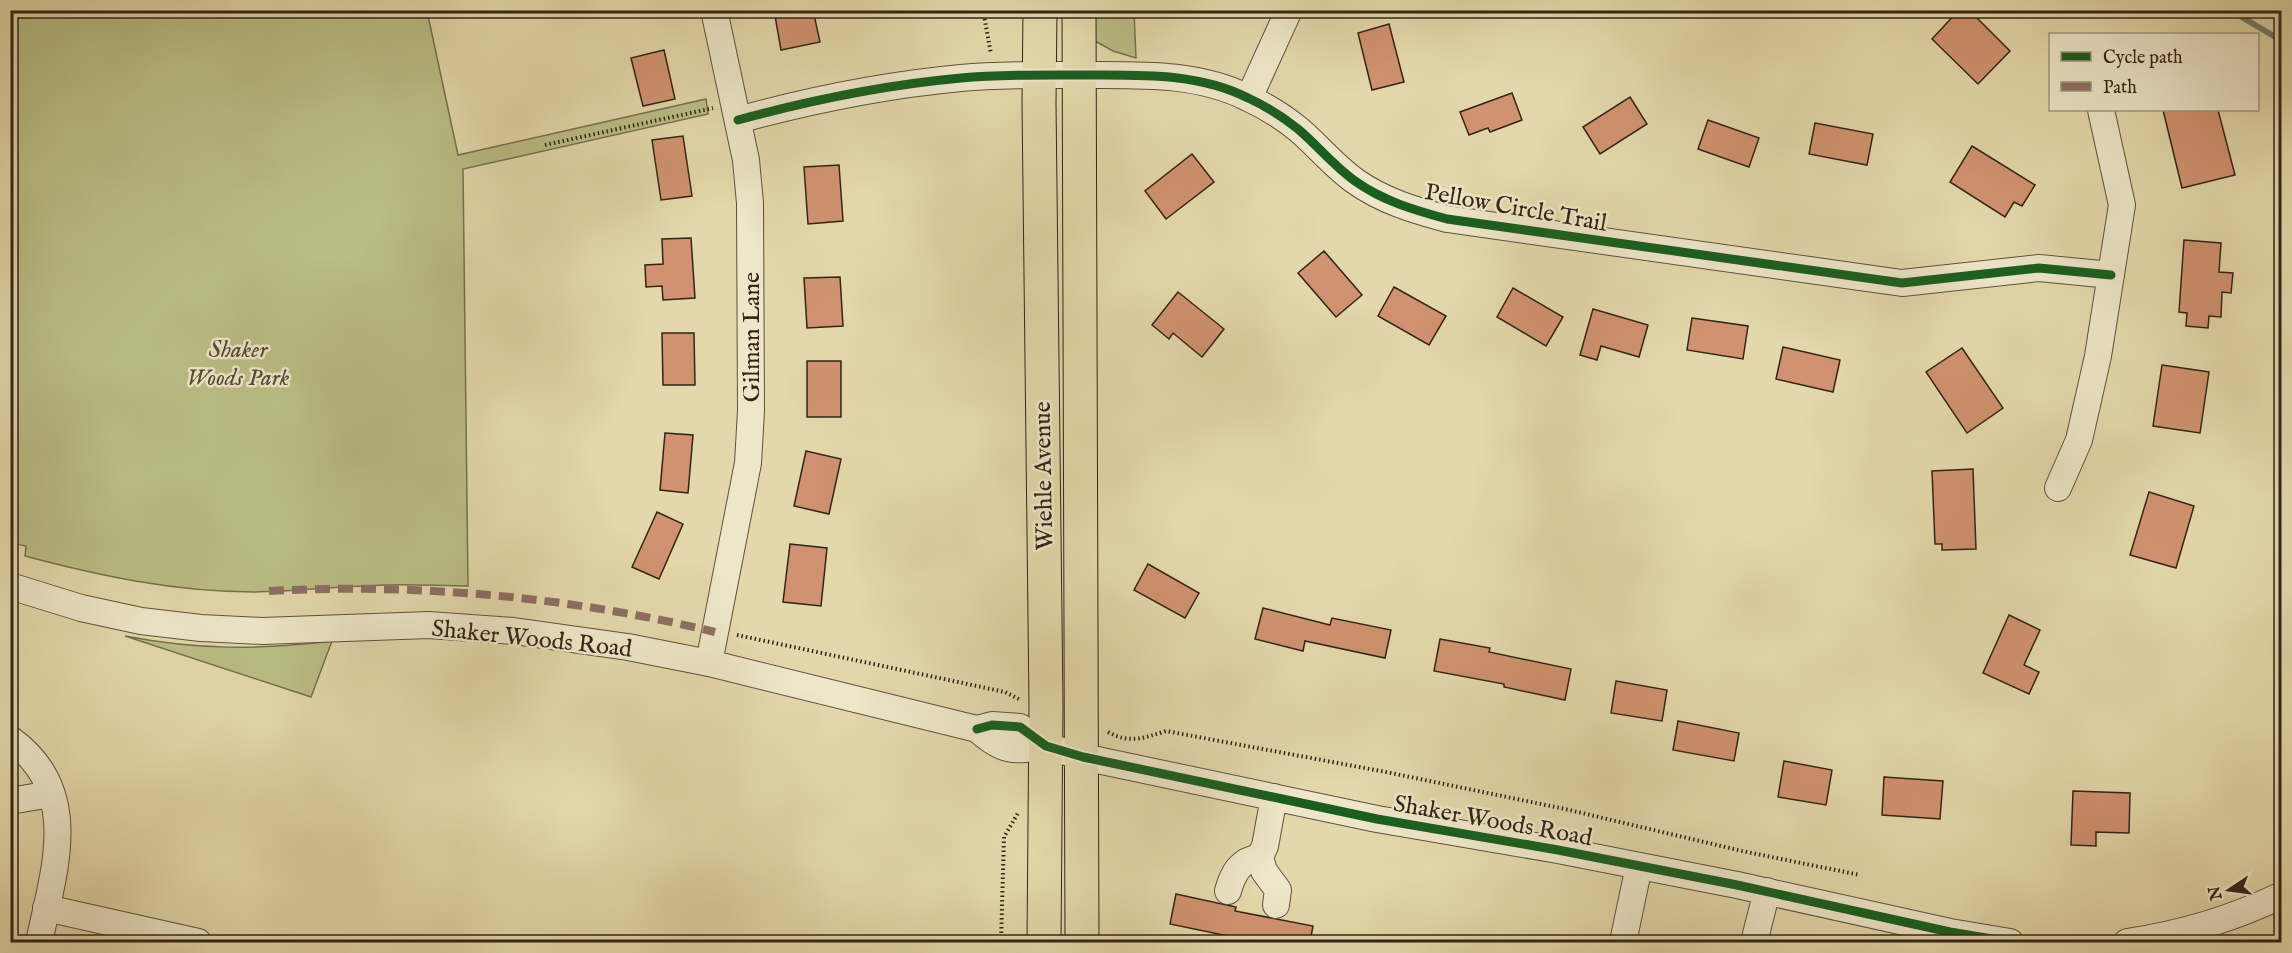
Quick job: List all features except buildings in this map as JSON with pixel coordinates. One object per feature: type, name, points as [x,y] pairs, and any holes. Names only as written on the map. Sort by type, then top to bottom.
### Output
[{"type":"main road","name":"Wiehle Avenue","points":[[1040,10],[1033,736],[1044,942]]},
{"type":"main road","name":"Wiehle Avenue","points":[[1078,10],[1082,942]]},
{"type":"street","name":"Gilman Lane","points":[[709,663],[748,463],[751,411],[750,202],[746,160],[714,10]]},
{"type":"street","points":[[1249,98],[1289,10]]},
{"type":"street","name":"Pellow Circle Trail","points":[[736,112],[902,85],[962,78],[1040,74],[1140,75],[1196,79],[1223,86],[1271,110],[1299,130],[1331,162],[1356,182],[1385,199],[1447,219],[1902,283],[2039,268],[2111,275]]},
{"type":"street","points":[[2058,488],[2079,440],[2098,356],[2122,205],[2101,111]]},
{"type":"street","name":"Shaker Woods Road","points":[[10,586],[81,608],[141,621],[201,628],[262,631],[429,625],[493,630],[628,647],[709,663],[976,729],[995,745],[1020,750],[1033,736],[1083,757],[1377,819],[1639,866],[1767,891],[1950,932],[2010,942]]},
{"type":"street","points":[[10,739],[28,752],[46,778],[58,815],[59,850],[39,942]]},
{"type":"street","points":[[10,801],[51,794]]},
{"type":"street","points":[[1274,797],[1265,846],[1260,857],[1264,870],[1278,890],[1276,905]]},
{"type":"street","points":[[1228,891],[1233,874],[1242,863],[1260,857]]},
{"type":"street","points":[[1623,942],[1639,866]]},
{"type":"street","points":[[1754,942],[1767,891]]},
{"type":"street","points":[[2127,942],[2164,937],[2206,926],[2244,913],[2282,895]]},
{"type":"street","points":[[46,908],[198,942]]},
{"type":"path","points":[[983,10],[991,59],[999,57]]},
{"type":"path","points":[[545,145],[736,112]]},
{"type":"path","points":[[715,632],[755,638],[1005,692],[1019,699],[1033,736]]},
{"type":"path","points":[[1108,732],[1129,740],[1141,739],[1166,731],[1375,770],[1565,809],[1742,851],[1860,875]]},
{"type":"path","points":[[1001,942],[1004,837],[1021,809]]},
{"type":"green space","name":"Shaker Woods Park","points":[[11,10],[427,11],[458,155],[706,99],[708,114],[463,169],[468,586],[386,585],[254,592],[196,589],[138,582],[53,563],[25,556],[26,546],[11,543]]},
{"type":"green space","points":[[1094,11],[1134,11],[1136,58],[1113,51],[1095,41]]},
{"type":"green space","points":[[125,636],[178,644],[228,647],[279,646],[332,641],[311,697]]},
{"type":"waterway","points":[[2230,10],[2282,41]]},
{"type":"marked path","points":[[269,591],[381,589],[494,595],[605,610],[715,632]]},
{"type":"cycle path","points":[[738,120],[848,94],[961,78],[1040,75],[1170,77],[1210,84],[1255,101],[1298,129],[1340,169],[1366,188],[1399,204],[1447,219],[1902,283],[2039,268],[2111,275]]},
{"type":"cycle path","points":[[977,729],[992,725],[1020,727],[1046,746],[1083,757],[1377,819],[1558,850],[1737,885],[1950,932],[2010,942]]}]
